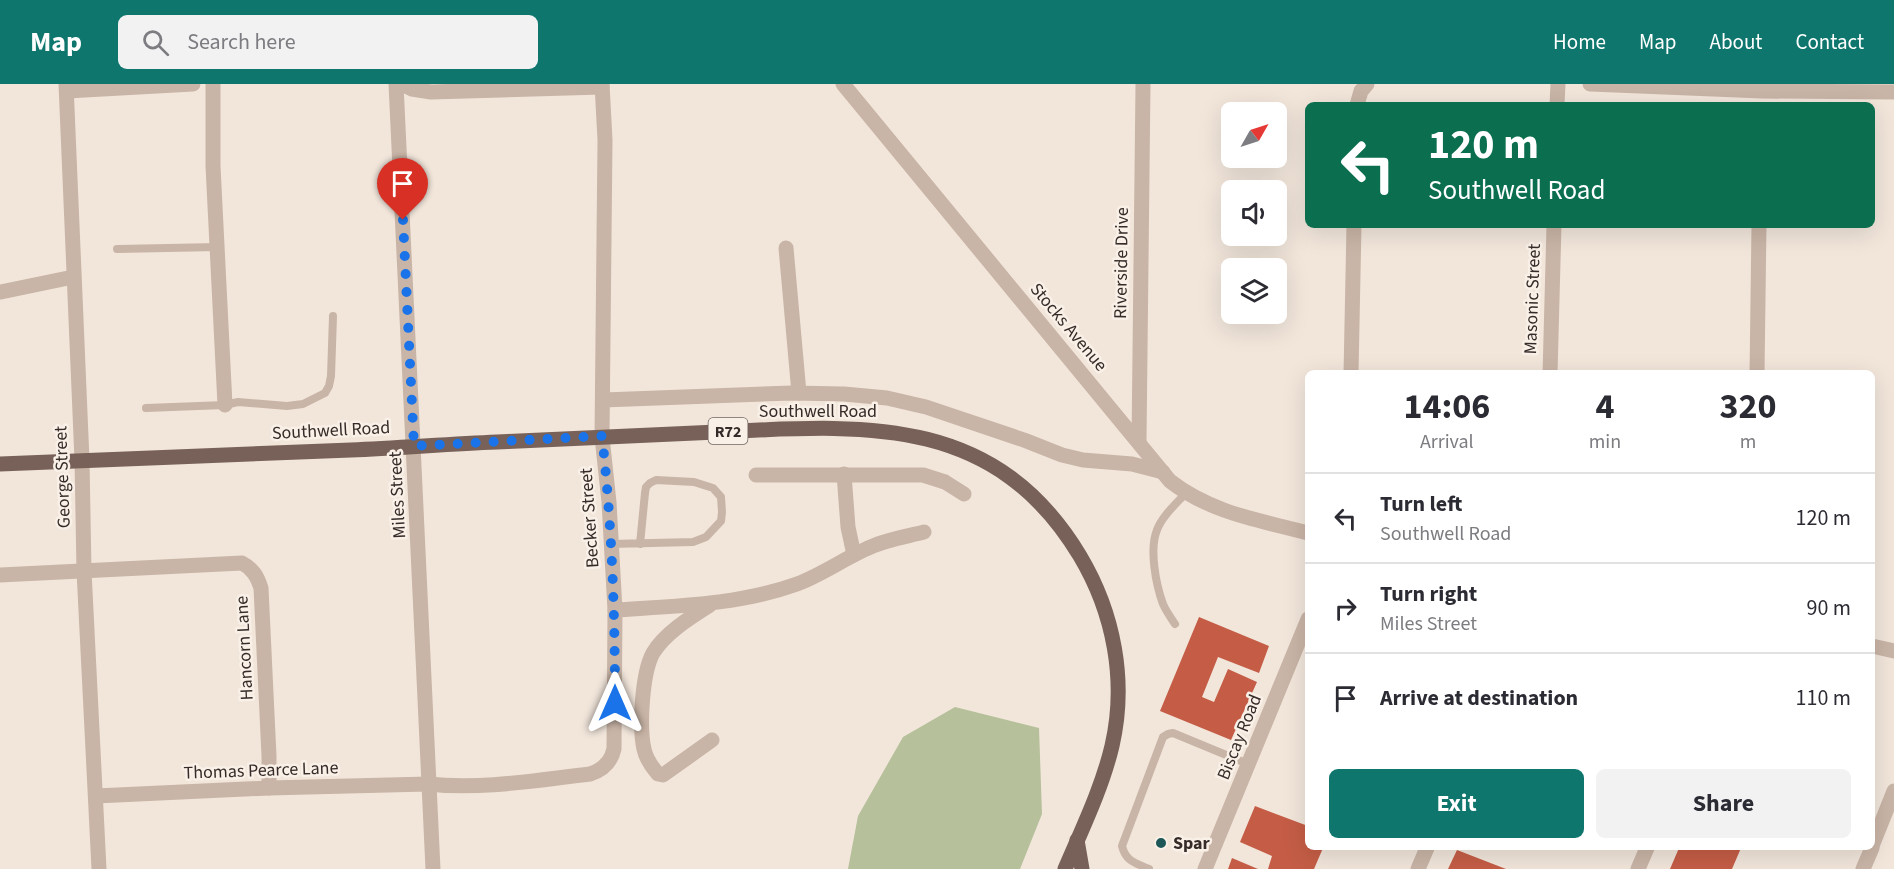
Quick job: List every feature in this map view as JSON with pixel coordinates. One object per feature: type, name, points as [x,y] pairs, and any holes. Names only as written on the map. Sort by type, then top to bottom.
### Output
[{"type":"main road","name":"Southwell Road","points":[[0,464],[354,450],[602,436],[830,428],[870,429],[908,434],[962,451],[1004,472],[1048,510],[1084,562],[1112,628],[1116,652],[1118,697],[1113,743],[1107,764],[1065,869]]},
{"type":"main road","points":[[1077,840],[1082,869]]},
{"type":"street","points":[[67,87],[193,84]]},
{"type":"street","points":[[213,84],[213,166],[225,405]]},
{"type":"street","name":"Miles Street","points":[[396,84],[433,869]]},
{"type":"street","points":[[402,84],[412,89],[431,92],[602,85]]},
{"type":"street","name":"Stocks Avenue","points":[[843,84],[1170,481],[1186,493],[1215,508],[1305,532]]},
{"type":"street","name":"Riverside Drive","points":[[1139,442],[1143,84]]},
{"type":"street","points":[[1557,102],[1558,84]]},
{"type":"street","points":[[1590,84],[1762,98],[1894,92]]},
{"type":"street","name":"Becker Street","points":[[428,784],[450,787],[475,786],[590,774],[605,767],[614,749],[615,610],[609,502],[602,436],[605,140],[602,85]]},
{"type":"street","name":"George Street","points":[[67,87],[82,460],[84,571],[99,869]]},
{"type":"street","points":[[1351,370],[1354,228]]},
{"type":"street","name":"Masonic Street","points":[[1550,370],[1554,228]]},
{"type":"street","points":[[1756,370],[1759,228]]},
{"type":"street","points":[[786,248],[799,393]]},
{"type":"street","points":[[0,294],[74,277]]},
{"type":"street","name":"Southwell Road","points":[[603,400],[799,393],[844,394],[896,400],[936,410],[1083,460],[1132,464],[1163,472]]},
{"type":"street","points":[[844,474],[848,527],[854,555]]},
{"type":"street","points":[[756,475],[923,474],[945,482],[964,494]]},
{"type":"street","points":[[615,610],[712,603],[795,585],[879,543],[924,532]]},
{"type":"street","name":"Hancorn Lane","points":[[0,575],[242,563],[254,572],[261,588],[269,788]]},
{"type":"street","points":[[712,603],[664,638],[653,652],[643,687],[642,700],[643,747],[647,759],[658,774],[663,775],[712,740]]},
{"type":"street","name":"Biscay Road","points":[[1205,869],[1305,626]]},
{"type":"street","points":[[1875,647],[1894,651]]},
{"type":"street","name":"Thomas Pearce Lane","points":[[96,796],[428,784]]},
{"type":"street","points":[[1875,839],[1894,791]]},
{"type":"street","points":[[1418,869],[1426,850]]},
{"type":"street","points":[[1638,869],[1646,850]]},
{"type":"street","points":[[1863,869],[1871,850]]},
{"type":"lane","points":[[117,249],[218,247]]},
{"type":"lane","points":[[146,408],[225,405],[238,402],[303,404],[325,393],[329,386],[333,316]]},
{"type":"lane","points":[[611,544],[640,544],[693,542],[706,537],[720,521],[722,505],[718,493],[713,488],[694,482],[656,480],[650,483],[645,493],[640,544]]},
{"type":"lane","points":[[1175,624],[1164,606],[1159,591],[1155,572],[1155,537],[1165,517],[1186,493]]},
{"type":"lane","points":[[1149,869],[1125,856],[1122,846],[1163,737],[1173,734],[1248,764]]},
{"type":"green space","points":[[955,707],[1039,728],[1042,814],[1020,869],[848,869],[858,816],[903,737]]},
{"type":"building","points":[[1199,617],[1269,646],[1259,673],[1218,657],[1202,697],[1214,702],[1228,669],[1257,682],[1231,740],[1160,711]]},
{"type":"building","points":[[1255,806],[1305,825],[1305,850],[1322,850],[1314,869],[1268,869],[1272,856],[1240,842]]},
{"type":"building","points":[[1457,850],[1506,869],[1448,869]]},
{"type":"building","points":[[1678,850],[1740,850],[1732,869],[1670,869]]},
{"type":"building","points":[[1232,858],[1258,869],[1228,869]]},
{"type":"place","name":"Spar","points":[[1161,843]]},
{"type":"route","points":[[403,220],[414,446],[602,436],[609,502],[615,610],[615,703]]}]
